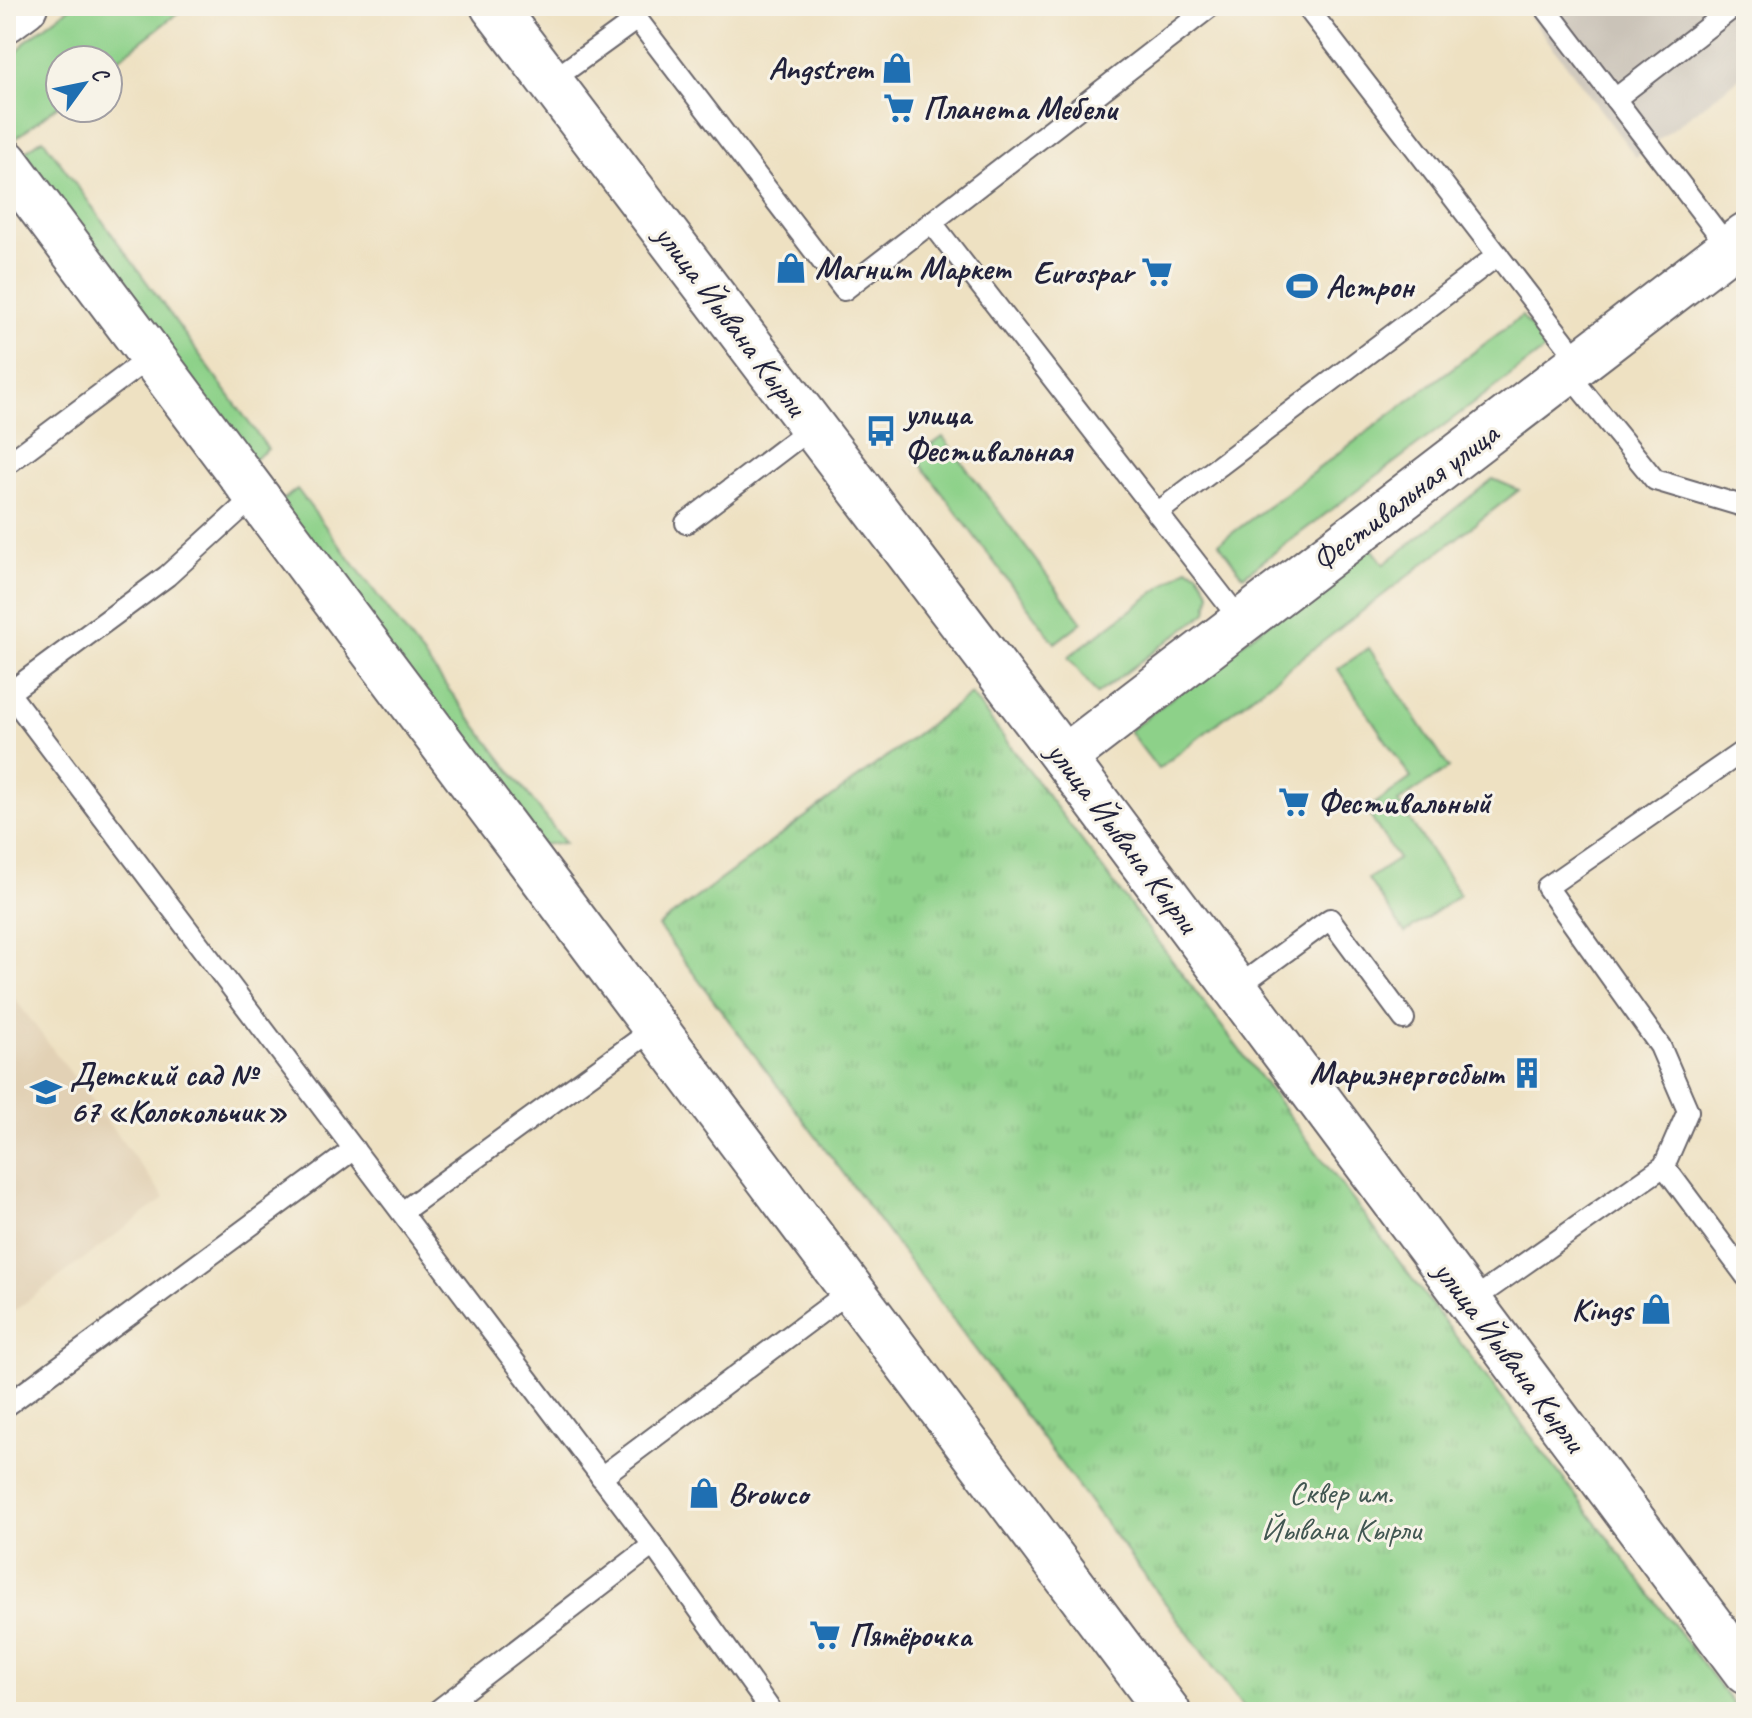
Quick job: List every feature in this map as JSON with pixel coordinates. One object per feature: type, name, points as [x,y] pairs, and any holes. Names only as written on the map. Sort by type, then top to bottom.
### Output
[{"type":"main road","points":[[6,20],[25,6]]},
{"type":"main road","name":"улица Йывана Кырли","points":[[493,6],[1064,758],[1746,1672]]},
{"type":"main road","points":[[6,162],[1168,1712]]},
{"type":"main road","name":"Фестивальная улица","points":[[1064,758],[1737,242]]},
{"type":"lane","points":[[550,82],[632,12],[844,290],[1211,6]]},
{"type":"lane","points":[[1306,6],[1498,255],[1655,480],[1746,507]]},
{"type":"lane","points":[[1615,99],[1735,6]]},
{"type":"lane","points":[[1547,7],[1615,99],[1737,242]]},
{"type":"lane","points":[[932,223],[1242,622]]},
{"type":"lane","points":[[1157,513],[1498,255]]},
{"type":"lane","points":[[6,465],[150,357]]},
{"type":"lane","points":[[686,523],[812,427]]},
{"type":"lane","points":[[256,495],[167,576],[7,692],[653,1545],[772,1712]]},
{"type":"lane","points":[[1470,1302],[1664,1166],[1688,1111],[1660,1046],[1547,887],[1746,749]]},
{"type":"lane","points":[[1236,988],[1330,919],[1404,1019]]},
{"type":"lane","points":[[402,1212],[655,1028]]},
{"type":"lane","points":[[6,1406],[354,1149]]},
{"type":"lane","points":[[1664,1166],[1746,1276]]},
{"type":"lane","points":[[601,1477],[851,1290]]},
{"type":"lane","points":[[436,1712],[653,1545]]},
{"type":"shaded area","points":[[1522,6],[1746,6],[1746,73],[1636,157]]},
{"type":"shaded area","name":"Детский сад № 67 «Колокольчик»","points":[[6,987],[165,1198],[6,1317]]},
{"type":"green space","points":[[72,6],[187,6],[124,55],[124,44],[44,44],[44,116],[11,142],[6,130],[6,67],[26,41]]},
{"type":"green space","points":[[43,139],[268,449],[249,463],[23,153]]},
{"type":"green space","points":[[1522,316],[1547,348],[1243,576],[1219,543]]},
{"type":"green space","points":[[943,437],[1082,622],[1055,643],[915,457]]},
{"type":"green space","points":[[1493,479],[1519,490],[1158,769],[1129,731],[1369,545],[1384,564]]},
{"type":"green space","points":[[297,489],[565,843],[538,845],[279,503]]},
{"type":"green space","points":[[1187,568],[1198,572],[1210,593],[1207,612],[1097,694],[1068,657]]},
{"type":"green space","points":[[1369,648],[1449,768],[1398,802],[1460,895],[1405,933],[1368,879],[1398,859],[1366,810],[1411,778],[1338,669]]},
{"type":"green space","name":"Сквер им. Йывана Кырли","points":[[971,694],[1739,1712],[1247,1712],[658,926]]},
{"type":"place","name":"Angstrem","points":[[897,68]]},
{"type":"place","name":"Планета Мебели","points":[[899,108]]},
{"type":"place","name":"Магнит Маркет","points":[[791,268]]},
{"type":"place","name":"Eurospar","points":[[1157,272]]},
{"type":"place","name":"Астрон","points":[[1302,286]]},
{"type":"place","name":"улица Фестивальная","points":[[881,431]]},
{"type":"place","name":"Фестивальный","points":[[1294,802]]},
{"type":"place","name":"Мариэнергосбыт","points":[[1527,1073]]},
{"type":"place","name":"Детский сад № 67 «Колокольчик»","points":[[46,1092]]},
{"type":"place","name":"Kings","points":[[1656,1309]]},
{"type":"place","name":"Browco","points":[[704,1493]]},
{"type":"place","name":"Пятёрочка","points":[[825,1635]]}]
